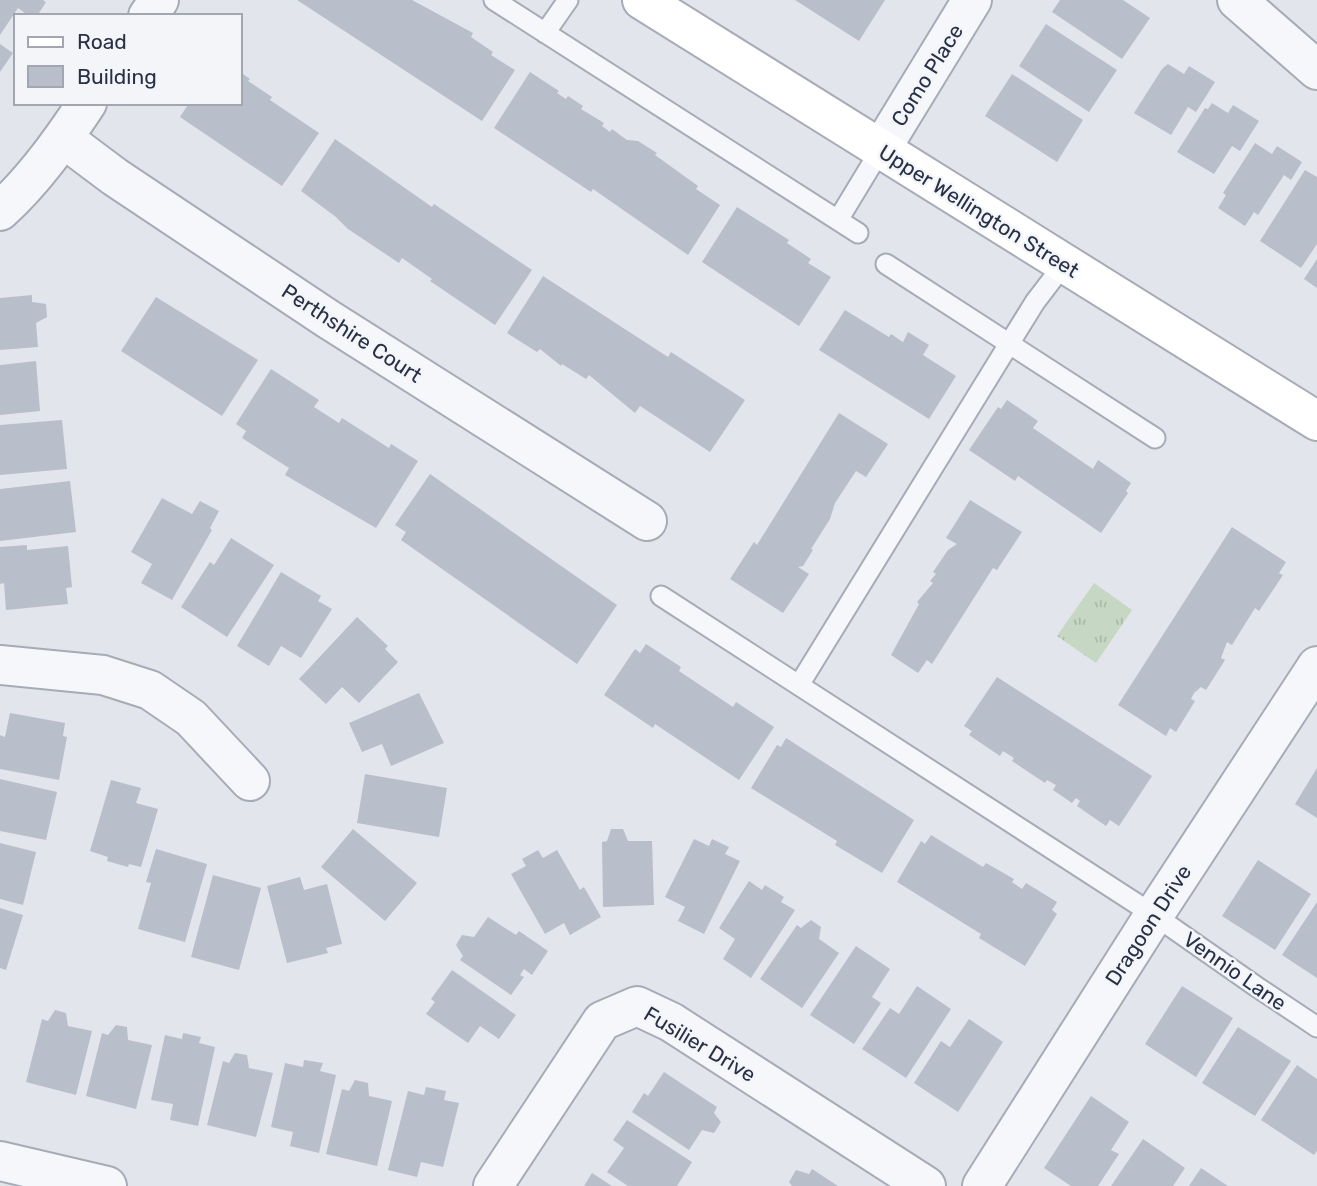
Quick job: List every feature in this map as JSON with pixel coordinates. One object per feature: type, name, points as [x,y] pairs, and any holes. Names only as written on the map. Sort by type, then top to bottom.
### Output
[{"type":"main road","name":"Upper Wellington Street","points":[[642,0],[1317,421]]},
{"type":"street","name":"Como Place","points":[[881,149],[972,0]]},
{"type":"street","points":[[1237,0],[1317,70]]},
{"type":"street","points":[[0,211],[22,191],[87,105]]},
{"type":"street","name":"Perthshire Court","points":[[63,138],[115,177],[328,319],[647,521]]},
{"type":"street","points":[[0,665],[103,675],[150,690],[191,718],[250,781]]},
{"type":"street","name":"Dragoon Drive","points":[[982,1186],[1154,915],[1314,675]]},
{"type":"street","name":"Fusilier Drive","points":[[492,1186],[603,1021],[637,1006],[671,1022],[926,1186]]},
{"type":"street","points":[[0,1161],[107,1186]]},
{"type":"lane","points":[[494,0],[858,233]]},
{"type":"lane","points":[[545,33],[568,0]]},
{"type":"lane","points":[[838,220],[881,149]]},
{"type":"lane","points":[[886,264],[1155,438]]},
{"type":"lane","points":[[799,685],[1035,302],[1064,264]]},
{"type":"lane","name":"Vennio Lane","points":[[661,596],[1154,915],[1317,1027]]},
{"type":"green space","points":[[1094,583],[1132,610],[1096,663],[1057,636]]},
{"type":"building","points":[[0,0],[46,2],[38,14],[26,14],[18,8],[0,35]]},
{"type":"building","points":[[297,0],[412,0],[473,33],[471,37],[493,52],[491,55],[515,70],[482,121]]},
{"type":"building","points":[[795,0],[885,0],[859,41]]},
{"type":"building","points":[[1060,0],[1123,0],[1150,18],[1122,59],[1052,12]]},
{"type":"building","points":[[1046,24],[1117,70],[1089,112],[1019,66]]},
{"type":"building","points":[[0,44],[13,53],[0,72]]},
{"type":"building","points":[[1168,64],[1184,74],[1189,66],[1215,82],[1196,112],[1188,107],[1171,135],[1134,113]]},
{"type":"building","points":[[530,72],[559,91],[557,93],[566,99],[568,96],[583,106],[581,109],[604,123],[602,126],[610,132],[612,129],[627,140],[638,141],[657,153],[655,155],[698,186],[696,189],[720,205],[688,255],[593,189],[591,192],[494,128]]},
{"type":"building","points":[[242,73],[250,79],[248,81],[272,97],[270,100],[319,133],[282,186],[180,117],[188,105],[242,105]]},
{"type":"building","points":[[1012,74],[1083,120],[1057,162],[985,116]]},
{"type":"building","points":[[1212,103],[1228,113],[1233,105],[1259,121],[1240,151],[1232,146],[1214,174],[1177,152],[1205,108],[1208,109]]},
{"type":"building","points":[[335,139],[432,207],[434,204],[532,270],[495,325],[430,281],[432,279],[402,258],[399,263],[348,229],[301,191]]},
{"type":"building","points":[[1255,143],[1272,154],[1277,146],[1302,162],[1291,180],[1284,175],[1258,215],[1254,212],[1245,226],[1218,208],[1226,195],[1223,193]]},
{"type":"building","points":[[1305,170],[1317,177],[1317,244],[1301,268],[1260,241]]},
{"type":"building","points":[[737,207],[789,240],[787,243],[811,259],[808,263],[831,277],[799,326],[702,262]]},
{"type":"building","points":[[1317,259],[1317,288],[1304,279]]},
{"type":"building","points":[[543,276],[668,357],[671,352],[745,400],[710,452],[640,406],[635,413],[589,375],[586,379],[562,364],[561,366],[540,349],[537,352],[507,333]]},
{"type":"building","points":[[32,295],[32,302],[46,304],[47,317],[36,323],[38,347],[0,350],[0,298]]},
{"type":"building","points":[[156,297],[258,360],[222,416],[121,351]]},
{"type":"building","points":[[845,310],[889,337],[891,334],[903,342],[908,332],[929,345],[923,355],[956,376],[929,419],[819,350]]},
{"type":"building","points":[[36,361],[40,411],[0,415],[0,365]]},
{"type":"building","points":[[271,369],[319,400],[314,407],[339,423],[342,418],[389,448],[391,444],[418,461],[376,528],[285,475],[289,468],[242,438],[246,431],[236,424]]},
{"type":"building","points":[[1007,400],[1038,421],[1033,428],[1093,469],[1098,460],[1131,483],[1126,491],[1128,493],[1101,533],[1018,476],[1015,481],[969,450],[998,407],[1001,409]]},
{"type":"building","points":[[839,413],[888,444],[866,477],[856,471],[835,503],[830,519],[811,549],[813,550],[803,566],[798,567],[809,574],[783,613],[730,579],[754,542],[757,545]]},
{"type":"building","points":[[62,420],[67,469],[0,475],[0,425]]},
{"type":"building","points":[[430,474],[617,605],[577,664],[401,540],[406,532],[395,525]]},
{"type":"building","points":[[70,481],[76,532],[0,541],[0,489]]},
{"type":"building","points":[[162,498],[192,514],[200,501],[219,511],[210,528],[212,530],[172,600],[141,583],[152,564],[131,552]]},
{"type":"building","points":[[970,500],[1022,532],[997,570],[993,568],[932,664],[927,660],[918,673],[891,655],[919,604],[917,602],[933,583],[930,581],[936,574],[933,572],[948,550],[957,544],[946,538]]},
{"type":"building","points":[[1232,527],[1286,562],[1279,573],[1283,575],[1259,611],[1255,608],[1232,645],[1227,642],[1221,658],[1225,660],[1206,690],[1201,687],[1194,693],[1191,699],[1195,701],[1176,732],[1170,728],[1166,736],[1118,705]]},
{"type":"building","points":[[231,538],[274,565],[227,637],[181,607],[210,562],[214,565]]},
{"type":"building","points":[[27,545],[27,550],[68,546],[72,587],[66,588],[68,604],[6,610],[4,583],[0,584],[0,547]]},
{"type":"building","points":[[281,572],[321,596],[318,601],[332,609],[301,658],[281,646],[269,666],[237,646]]},
{"type":"building","points":[[357,617],[388,646],[385,649],[398,662],[359,703],[342,687],[326,704],[299,679]]},
{"type":"building","points":[[646,644],[681,667],[679,671],[733,707],[736,702],[774,727],[739,780],[655,724],[653,728],[604,695],[635,649],[640,653]]},
{"type":"building","points":[[997,677],[1152,776],[1119,826],[1110,820],[1106,826],[1077,806],[1080,801],[1076,798],[1072,803],[1053,790],[1056,785],[1047,780],[1045,783],[1012,761],[1014,758],[1003,751],[1000,756],[969,735],[972,731],[964,726]]},
{"type":"building","points":[[419,693],[444,743],[391,766],[382,744],[362,752],[349,723]]},
{"type":"building","points":[[10,713],[65,723],[63,736],[67,737],[59,780],[0,769],[0,735],[5,737]]},
{"type":"building","points":[[786,738],[914,820],[882,873],[835,845],[837,841],[751,788],[777,745],[781,747]]},
{"type":"building","points":[[1317,768],[1317,818],[1295,804]]},
{"type":"building","points":[[365,774],[447,788],[439,837],[357,823]]},
{"type":"building","points":[[0,779],[57,792],[46,840],[0,831]]},
{"type":"building","points":[[111,780],[141,788],[136,803],[158,809],[141,867],[129,864],[128,867],[107,861],[108,857],[90,851]]},
{"type":"building","points":[[353,829],[417,883],[385,921],[321,867]]},
{"type":"building","points":[[611,829],[623,829],[628,841],[652,841],[654,905],[603,907],[602,842],[607,841]]},
{"type":"building","points":[[931,835],[983,867],[986,863],[1014,879],[1012,882],[1022,889],[1026,883],[1057,902],[1052,910],[1057,914],[1025,966],[979,938],[981,934],[897,882],[921,841],[925,844]]},
{"type":"building","points":[[694,839],[709,846],[712,839],[729,847],[725,854],[740,861],[704,934],[678,921],[685,907],[665,897]]},
{"type":"building","points":[[0,843],[36,852],[23,905],[0,899]]},
{"type":"building","points":[[156,849],[207,864],[185,942],[138,929],[151,883],[146,882]]},
{"type":"building","points":[[538,850],[543,858],[557,850],[580,890],[584,887],[601,917],[570,935],[564,923],[545,934],[511,874],[526,866],[522,859]]},
{"type":"building","points":[[1258,860],[1311,894],[1275,950],[1222,916]]},
{"type":"building","points":[[213,875],[261,888],[239,970],[191,957]]},
{"type":"building","points":[[300,877],[304,890],[327,884],[342,944],[326,948],[328,953],[287,963],[267,886]]},
{"type":"building","points":[[749,881],[762,890],[765,885],[784,897],[781,902],[795,910],[751,978],[723,959],[735,939],[719,928]]},
{"type":"building","points":[[1317,902],[1317,978],[1282,955]]},
{"type":"building","points":[[0,908],[23,915],[6,970],[0,968]]},
{"type":"building","points":[[488,917],[516,935],[519,931],[548,951],[532,975],[524,969],[520,975],[524,977],[511,995],[460,960],[463,956],[456,945],[462,935],[474,937]]},
{"type":"building","points":[[811,920],[821,927],[819,939],[839,953],[802,1008],[760,979],[797,925],[801,928]]},
{"type":"building","points":[[856,946],[890,969],[872,997],[881,1003],[854,1044],[810,1015]]},
{"type":"building","points":[[452,970],[516,1015],[499,1039],[480,1026],[468,1043],[426,1014],[435,1002],[431,999]]},
{"type":"building","points":[[917,986],[951,1009],[906,1078],[862,1049],[890,1008],[899,1014]]},
{"type":"building","points":[[1182,986],[1233,1018],[1196,1077],[1145,1044]]},
{"type":"building","points":[[55,1010],[66,1013],[68,1026],[92,1031],[76,1095],[26,1082],[42,1019],[48,1021]]},
{"type":"building","points":[[969,1019],[1003,1042],[958,1112],[914,1083],[941,1041],[950,1047]]},
{"type":"building","points":[[116,1025],[127,1027],[128,1040],[152,1045],[136,1109],[86,1096],[102,1033],[108,1035]]},
{"type":"building","points":[[1238,1027],[1291,1061],[1255,1116],[1202,1083]]},
{"type":"building","points":[[183,1033],[201,1037],[199,1043],[215,1047],[198,1126],[170,1120],[173,1104],[151,1100],[165,1035],[182,1039]]},
{"type":"building","points":[[235,1053],[247,1055],[249,1068],[273,1073],[256,1137],[207,1125],[223,1061],[229,1063]]},
{"type":"building","points":[[304,1060],[323,1063],[320,1071],[336,1075],[319,1153],[290,1146],[293,1132],[271,1127],[285,1063],[303,1067]]},
{"type":"building","points":[[1297,1065],[1317,1079],[1317,1151],[1314,1155],[1261,1120]]},
{"type":"building","points":[[664,1072],[717,1107],[714,1113],[721,1122],[714,1133],[702,1130],[689,1150],[632,1112],[644,1093],[648,1096]]},
{"type":"building","points":[[355,1080],[368,1083],[369,1096],[392,1101],[377,1166],[326,1154],[342,1089],[349,1091]]},
{"type":"building","points":[[426,1087],[446,1091],[444,1100],[459,1103],[443,1167],[421,1162],[417,1177],[388,1170],[408,1091],[424,1095]]},
{"type":"building","points":[[1091,1096],[1129,1122],[1111,1150],[1119,1154],[1098,1186],[1071,1186],[1044,1168]]},
{"type":"building","points":[[627,1120],[692,1162],[677,1186],[628,1186],[607,1172],[624,1148],[613,1140]]},
{"type":"building","points":[[1143,1139],[1185,1168],[1173,1186],[1111,1186]]},
{"type":"building","points":[[1201,1168],[1228,1186],[1189,1186]]},
{"type":"building","points":[[812,1169],[838,1186],[792,1186],[789,1182],[796,1170],[809,1174]]},
{"type":"building","points":[[592,1173],[612,1186],[584,1186]]}]
